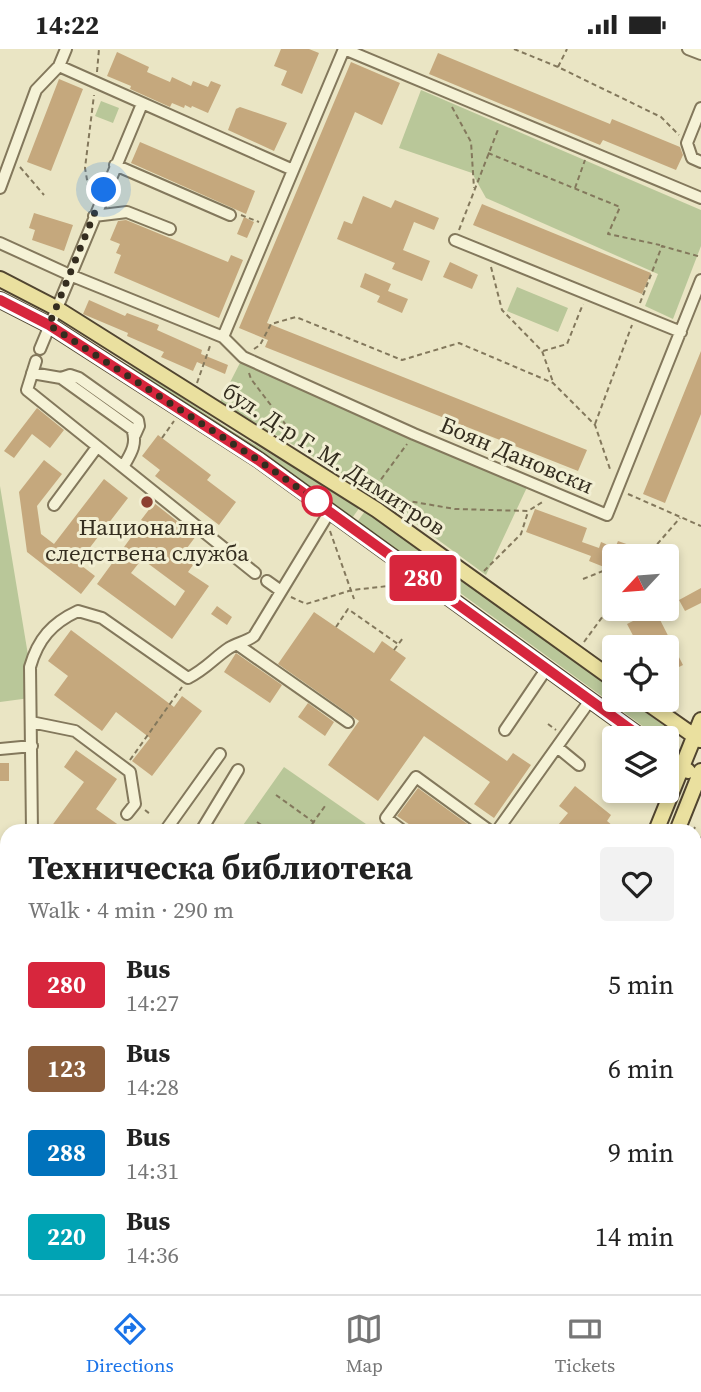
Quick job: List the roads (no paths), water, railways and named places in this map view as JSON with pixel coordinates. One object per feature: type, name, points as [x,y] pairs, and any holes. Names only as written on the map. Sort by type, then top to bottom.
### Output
[{"type":"main road","name":"бул. Д-р Г. М. Димитров","points":[[0,279],[56,308],[377,510],[602,671]]},
{"type":"main road","name":"бул. Д-р Г. М. Димитров","points":[[0,300],[49,325],[258,460],[328,514],[627,726]]},
{"type":"main road","points":[[660,712],[698,739]]},
{"type":"main road","points":[[659,824],[682,767],[698,739],[701,720]]},
{"type":"main road","points":[[679,765],[700,777],[680,824]]},
{"type":"street","points":[[0,188],[36,90],[59,66],[66,49]]},
{"type":"street","points":[[219,335],[270,226],[344,49],[701,198]]},
{"type":"street","points":[[688,49],[701,54]]},
{"type":"street","points":[[59,66],[293,170]]},
{"type":"street","points":[[40,349],[142,103]]},
{"type":"street","points":[[701,109],[687,143],[692,158],[701,162]]},
{"type":"street","points":[[115,165],[230,215]]},
{"type":"street","points":[[94,216],[127,212],[170,229]]},
{"type":"street","points":[[454,240],[681,333]]},
{"type":"street","name":"Боян Дановски","points":[[0,243],[70,275],[219,335],[248,354],[414,434],[607,515],[701,280]]},
{"type":"street","points":[[36,361],[27,390],[255,573]]},
{"type":"street","points":[[32,373],[79,378],[138,420],[134,447],[123,467]]},
{"type":"street","points":[[54,505],[97,447]]},
{"type":"street","points":[[32,824],[30,667],[36,647],[60,619],[78,611],[102,618],[188,678],[203,671],[231,646],[254,636],[328,514]]},
{"type":"street","points":[[267,581],[281,591]]},
{"type":"street","points":[[238,645],[348,722]]},
{"type":"street","points":[[505,730],[547,668]]},
{"type":"street","points":[[506,824],[591,699]]},
{"type":"street","points":[[31,722],[75,731],[130,772],[135,804],[127,814]]},
{"type":"street","points":[[0,749],[32,746]]},
{"type":"street","points":[[557,747],[579,765]]},
{"type":"street","points":[[170,824],[220,754]]},
{"type":"street","points":[[207,824],[238,770]]},
{"type":"street","points":[[394,824],[386,818],[416,777],[480,824]]},
{"type":"place","name":"Национална следствена служба","points":[[147,502]]}]
